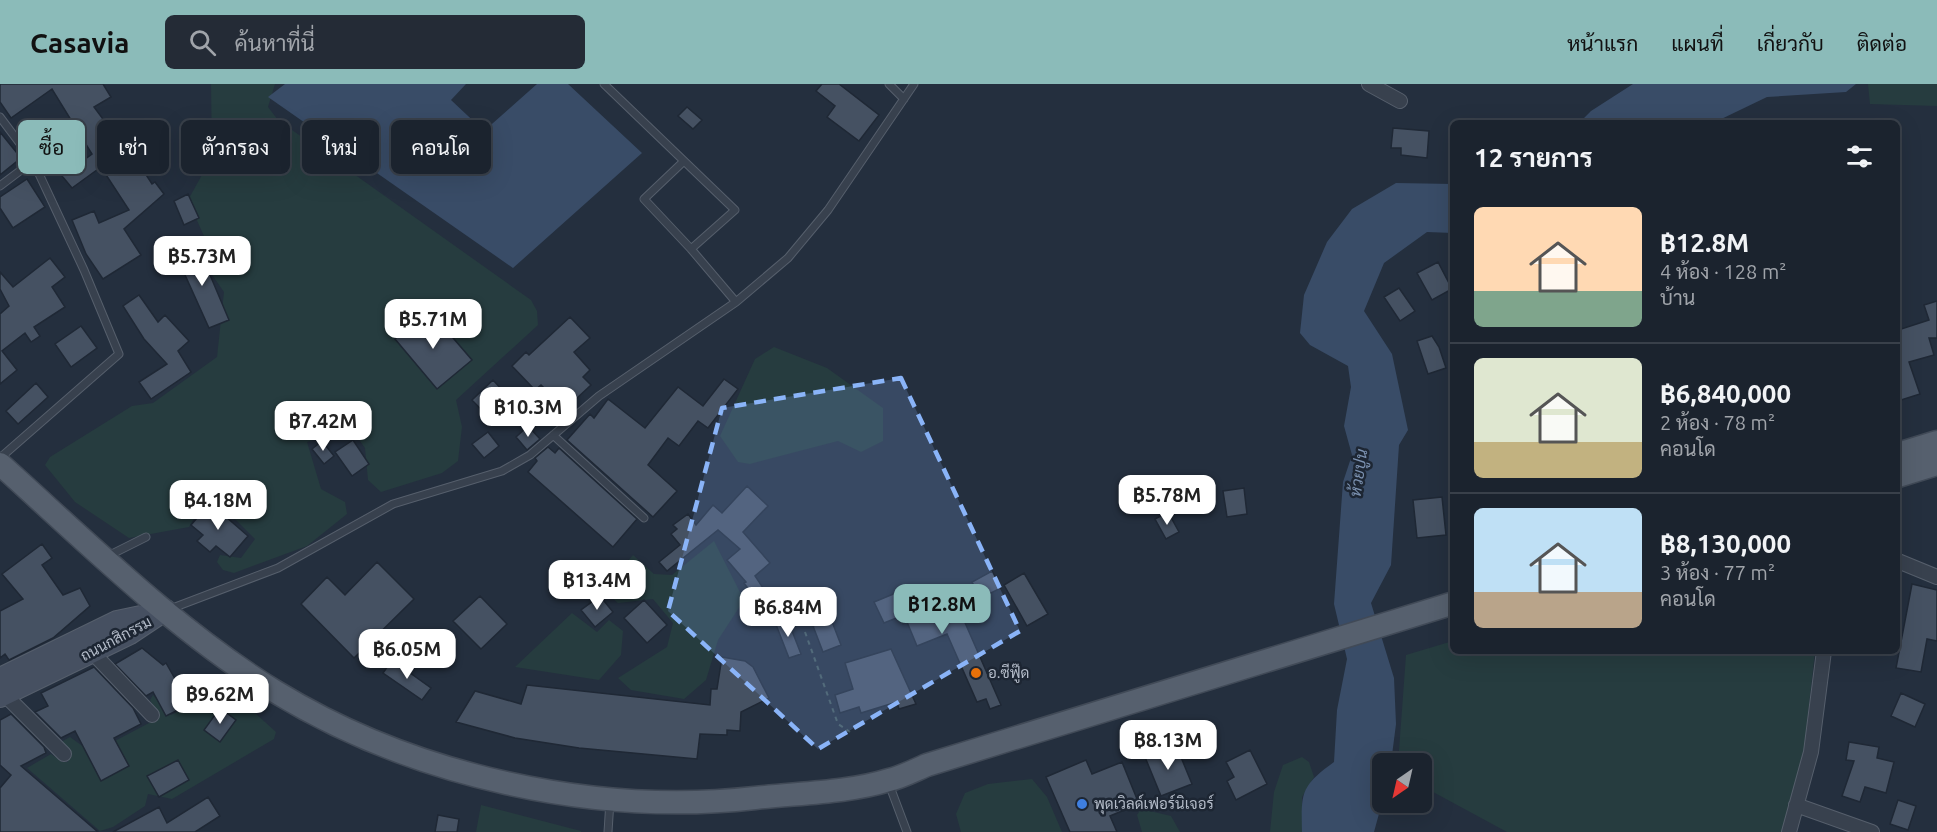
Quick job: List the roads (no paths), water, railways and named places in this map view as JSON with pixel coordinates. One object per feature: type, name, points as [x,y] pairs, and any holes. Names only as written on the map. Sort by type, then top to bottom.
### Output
[{"type":"main road","points":[[1900,453],[1937,442]]},
{"type":"main road","points":[[0,464],[166,610],[274,691],[311,712],[402,751],[475,775],[610,801],[706,803],[888,781],[927,765],[1450,604]]},
{"type":"main road","points":[[1900,475],[1937,464]]},
{"type":"main road","name":"ถนนกสิกรรม","points":[[2,690],[130,634],[166,610]]},
{"type":"main road","name":"ถนนกสิกรรม","points":[[2,690],[117,621],[166,610]]},
{"type":"street","points":[[1369,84],[1400,101]]},
{"type":"street","points":[[1900,562],[1937,577]]},
{"type":"street","points":[[92,652],[153,716]]},
{"type":"street","points":[[1789,832],[1811,752],[1824,654]]},
{"type":"street","points":[[2,690],[64,754]]},
{"type":"street","points":[[1796,805],[1872,832]]},
{"type":"lane","points":[[604,84],[735,210],[691,249]]},
{"type":"lane","points":[[890,84],[903,99]]},
{"type":"lane","points":[[166,610],[278,568],[393,504],[502,471],[530,454],[599,396],[736,302],[788,258],[828,210],[914,84]]},
{"type":"lane","points":[[0,117],[18,141]]},
{"type":"lane","points":[[684,161],[644,199],[736,302]]},
{"type":"lane","points":[[0,186],[18,172]]},
{"type":"lane","points":[[0,458],[119,354],[84,270],[39,174]]},
{"type":"lane","points":[[553,435],[644,518]]},
{"type":"lane","points":[[105,558],[146,537]]},
{"type":"lane","points":[[888,781],[907,832]]},
{"type":"lane","points":[[608,832],[610,801]]},
{"type":"water","points":[[285,84],[466,84],[451,100],[472,120],[391,120],[391,174],[491,174],[491,125],[537,84],[568,84],[642,153],[513,268],[378,174],[379,120],[302,121],[268,97]]},
{"type":"water","points":[[1633,84],[1856,84],[1846,92],[1767,97],[1719,120],[1582,120],[1591,111]]},
{"type":"water","name":"ห้วยปูน","points":[[1396,183],[1450,184],[1450,233],[1427,232],[1384,263],[1364,311],[1392,354],[1408,430],[1399,445],[1391,565],[1371,603],[1394,678],[1396,724],[1392,753],[1372,753],[1372,813],[1379,813],[1374,832],[1302,832],[1305,791],[1315,777],[1334,762],[1337,710],[1347,659],[1334,604],[1343,482],[1352,455],[1344,426],[1351,387],[1348,366],[1310,345],[1300,333],[1304,295],[1327,242],[1352,209]]},
{"type":"place","name":"อ.ซีฟู๊ด","points":[[976,673]]},
{"type":"place","name":"พุดเวิลด์เฟอร์นิเจอร์","points":[[1082,804]]}]
